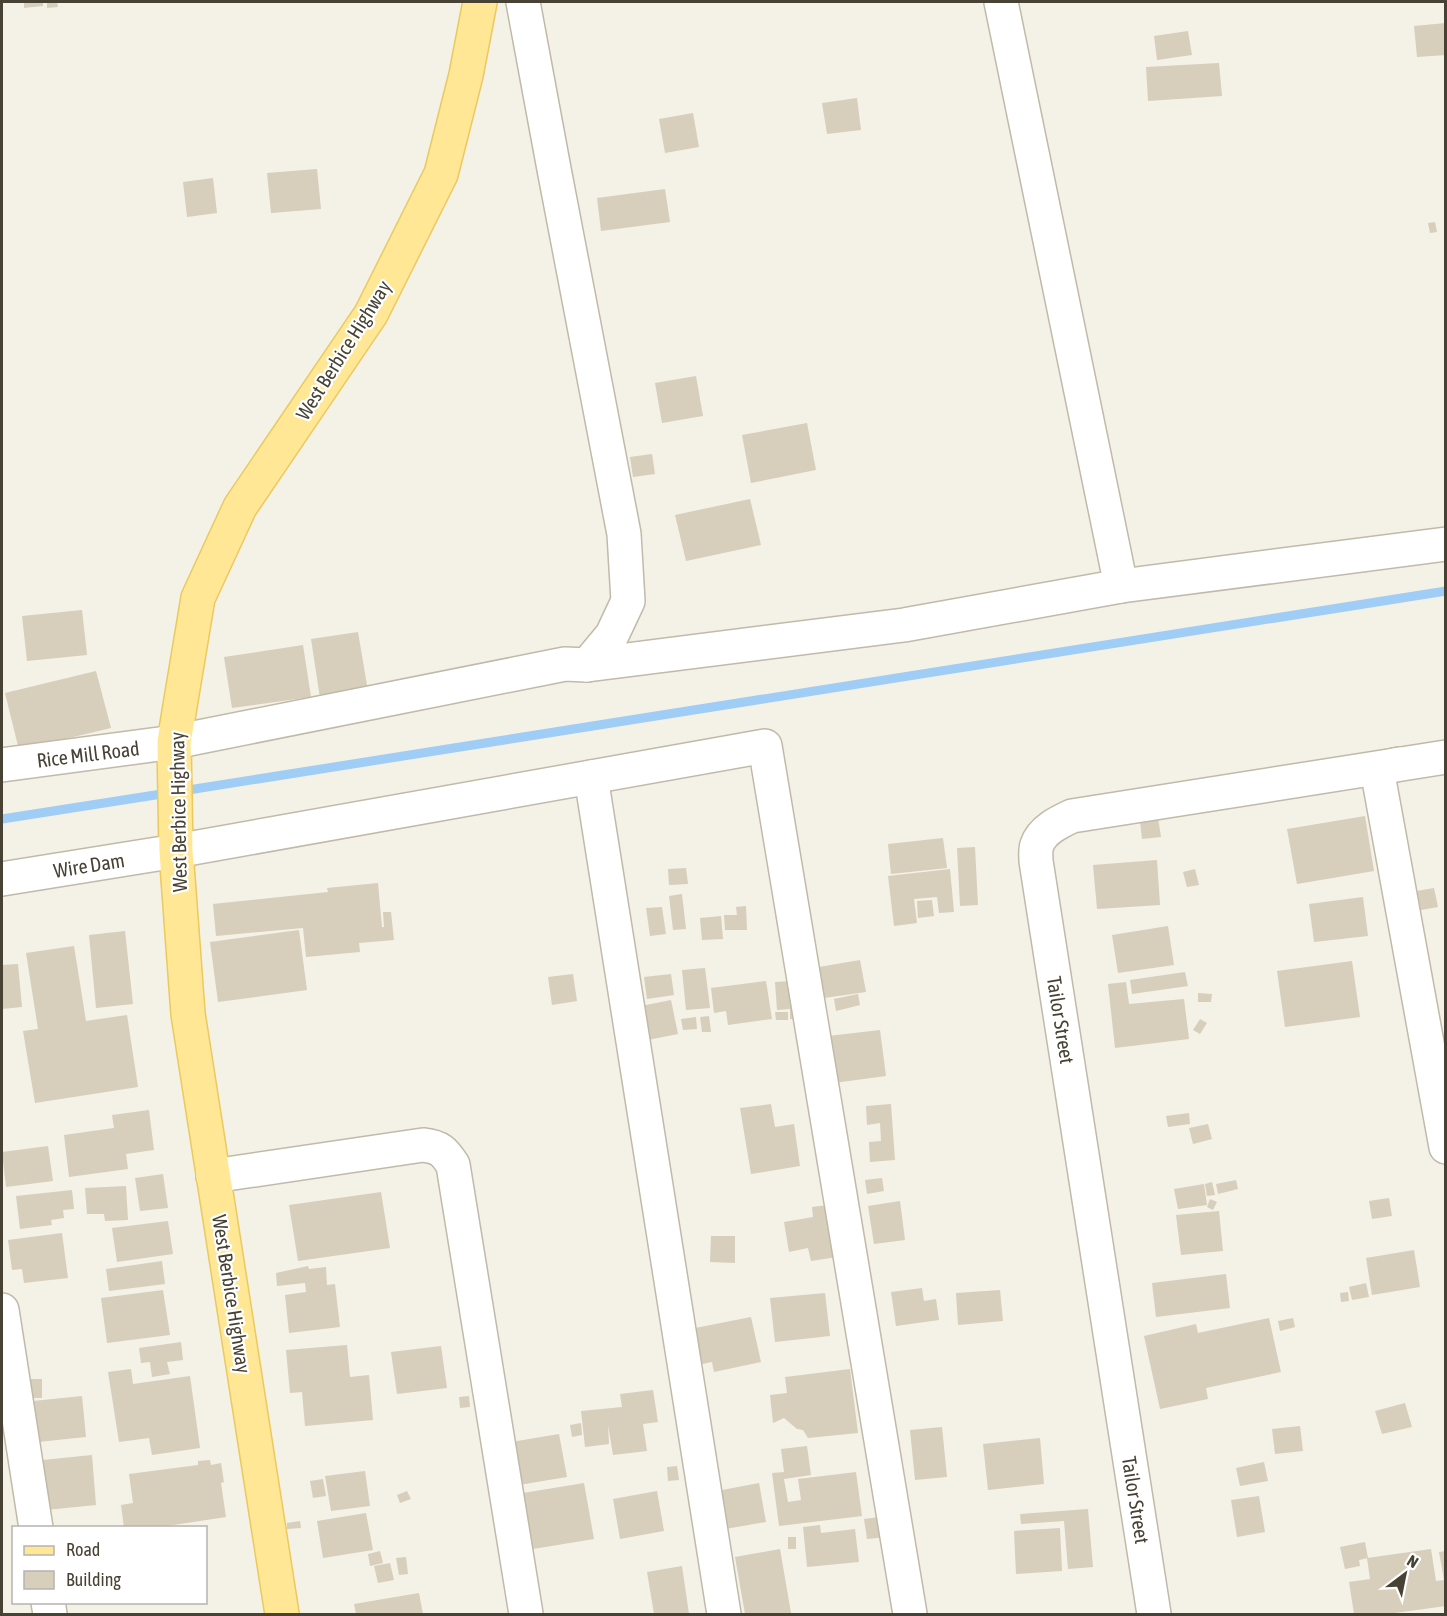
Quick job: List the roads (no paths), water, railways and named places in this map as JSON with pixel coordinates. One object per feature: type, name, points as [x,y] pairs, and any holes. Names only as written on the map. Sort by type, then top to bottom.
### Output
[{"type":"main road","name":"West Berbice Highway","points":[[282,1614],[188,1014],[176,851],[174,742],[198,598],[240,507],[371,314],[441,174],[466,75],[480,2]]},
{"type":"street","points":[[523,2],[624,534],[628,601],[612,635],[587,665]]},
{"type":"street","points":[[1001,2],[1121,586]]},
{"type":"street","name":"Rice Mill Road","points":[[2,765],[174,742],[565,664],[587,665],[904,625],[1121,586],[1446,544]]},
{"type":"street","name":"Wire Dam","points":[[2,879],[176,851],[765,746],[910,1614]]},
{"type":"street","name":"Tailor Street","points":[[1154,1614],[1036,861],[1036,846],[1044,834],[1056,824],[1072,816],[1446,757]]},
{"type":"street","points":[[1401,764],[1377,769],[1446,1147]]},
{"type":"street","points":[[591,777],[724,1614]]},
{"type":"street","points":[[213,1176],[423,1145],[434,1146],[445,1153],[453,1165],[526,1614]]},
{"type":"street","points":[[2,1310],[36,1526]]},
{"type":"waterway","points":[[182,791],[1446,591]]},
{"type":"waterway","points":[[2,819],[168,793]]}]
